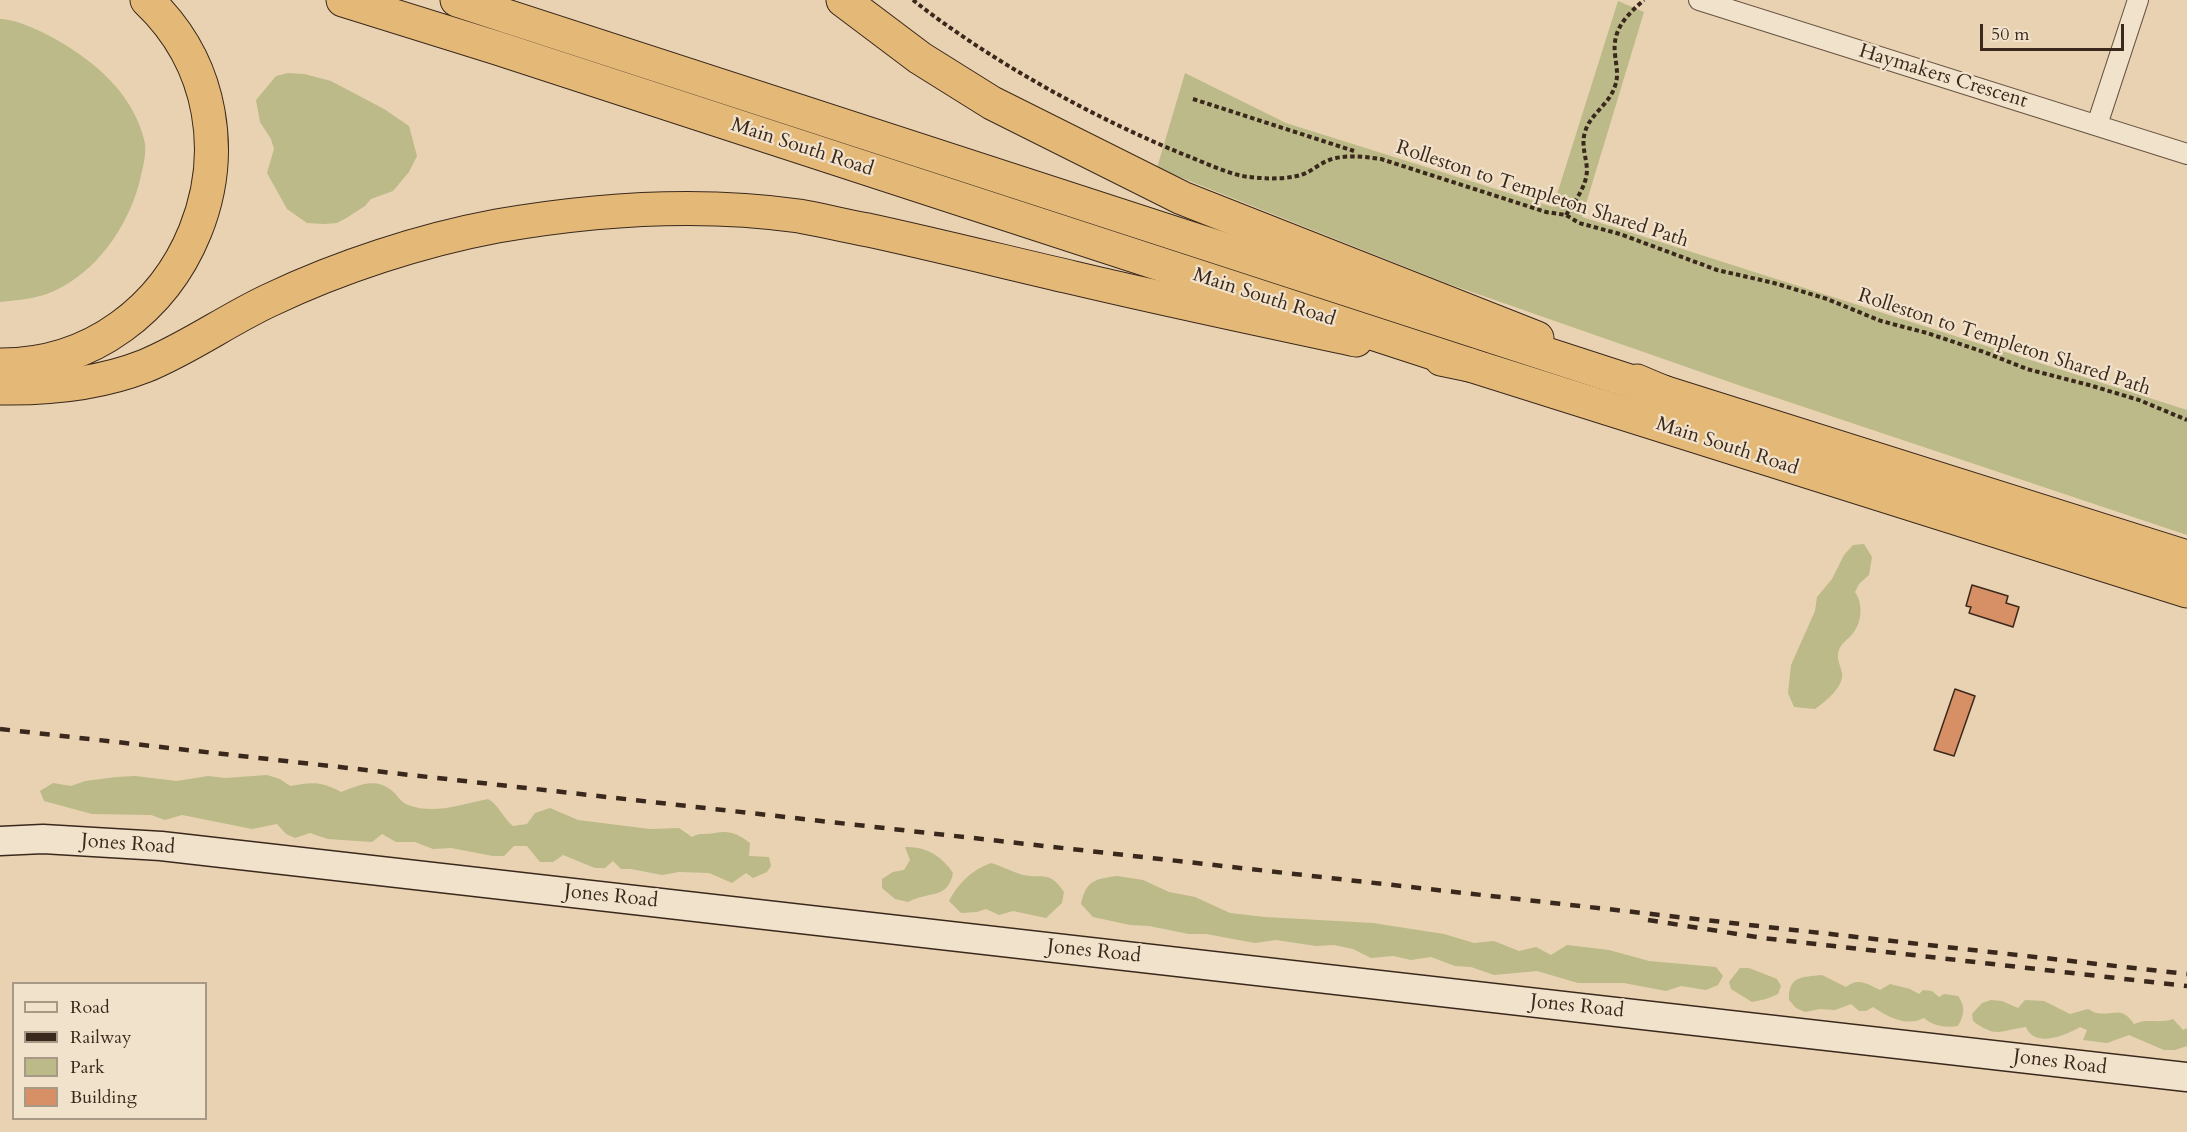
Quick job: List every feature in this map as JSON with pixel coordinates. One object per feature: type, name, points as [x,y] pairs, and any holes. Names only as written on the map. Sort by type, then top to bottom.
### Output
[{"type":"highway","points":[[0,365],[46,360],[91,344],[108,335],[126,323],[162,288],[192,241],[208,193],[211,167],[210,124],[201,83],[191,60],[178,37],[147,0]]},
{"type":"highway","name":"Main South Road","points":[[343,0],[1470,365],[2187,591]]},
{"type":"highway","name":"Main South Road","points":[[457,0],[1663,392],[2187,557]]},
{"type":"highway","points":[[843,0],[920,58],[992,103],[1182,198],[1502,323],[1663,392]]},
{"type":"highway","points":[[0,388],[39,389],[72,384],[144,366],[200,339],[269,300],[343,270],[416,246],[496,227],[592,214],[651,210],[718,210],[799,216],[1470,365]]},
{"type":"main road","name":"Jones Road","points":[[0,841],[43,839],[161,846],[2187,1077]]},
{"type":"street","name":"Haymakers Crescent","points":[[1699,0],[2187,154]]},
{"type":"street","points":[[2097,125],[2138,0]]},
{"type":"path","name":"Rolleston to Templeton Shared Path","points":[[913,0],[1009,65],[1082,106],[1171,149],[1236,175],[1297,176],[1334,158],[1353,156],[1381,159],[1546,212],[1566,215],[1579,223],[1620,234],[1717,270],[1774,283],[1827,299],[1881,321],[1927,333],[2027,369],[2139,400],[2187,420]]},
{"type":"path","points":[[1566,215],[1581,193],[1586,178],[1587,168],[1583,144],[1586,128],[1606,103],[1616,85],[1618,71],[1614,52],[1615,37],[1623,21],[1644,0]]},
{"type":"path","points":[[1193,99],[1354,151]]},
{"type":"green space","points":[[1618,1],[1644,12],[1582,217],[2187,410],[2187,535],[1741,386],[1446,283],[1157,168],[1185,73],[1286,123],[1553,207]]},
{"type":"green space","points":[[0,19],[25,25],[52,38],[80,55],[104,74],[132,110],[144,139],[145,150],[139,184],[127,217],[108,247],[96,260],[69,283],[48,294],[0,302]]},
{"type":"green space","points":[[288,73],[304,74],[331,81],[384,109],[409,126],[417,156],[409,172],[393,191],[371,199],[365,206],[337,223],[307,223],[287,209],[267,173],[274,149],[271,139],[260,122],[256,100],[276,76]]},
{"type":"green space","points":[[1864,544],[1872,557],[1869,575],[1859,584],[1855,592],[1861,612],[1859,623],[1839,651],[1838,659],[1842,673],[1840,684],[1833,694],[1815,709],[1794,707],[1788,693],[1791,665],[1815,611],[1817,597],[1832,579],[1844,555],[1853,545]]},
{"type":"green space","points":[[267,775],[280,779],[290,786],[316,783],[341,792],[360,785],[378,784],[391,790],[405,804],[418,808],[448,808],[488,799],[513,826],[527,824],[535,813],[550,808],[578,820],[650,829],[679,828],[692,837],[700,834],[730,832],[750,843],[749,856],[769,857],[771,866],[767,872],[753,878],[746,873],[732,883],[709,873],[679,872],[662,875],[621,869],[613,861],[605,868],[595,868],[563,855],[553,862],[540,862],[527,846],[514,846],[504,856],[493,856],[451,848],[433,849],[415,842],[396,842],[382,834],[372,842],[328,839],[310,833],[295,838],[286,834],[277,824],[252,829],[182,815],[165,820],[151,815],[92,814],[44,801],[40,791],[53,783],[71,786],[85,781],[117,777],[135,776],[177,781],[208,776],[225,778]]},
{"type":"green space","points":[[905,847],[927,850],[939,857],[953,873],[947,887],[936,894],[908,902],[895,899],[882,888],[882,879],[893,872],[904,870],[910,860]]},
{"type":"green space","points":[[991,863],[1023,875],[1050,878],[1064,892],[1062,903],[1046,918],[1013,911],[999,915],[986,909],[961,913],[949,901],[953,894],[972,873]]},
{"type":"green space","points":[[1117,876],[1143,880],[1169,892],[1195,897],[1230,913],[1373,923],[1444,934],[1474,943],[1494,941],[1519,951],[1536,947],[1551,955],[1567,945],[1609,950],[1649,961],[1716,967],[1723,976],[1718,985],[1706,990],[1681,986],[1666,991],[1624,983],[1578,983],[1537,971],[1494,975],[1471,967],[1455,966],[1431,957],[1411,960],[1393,956],[1371,958],[1353,949],[1334,945],[1316,946],[1276,940],[1255,943],[1206,934],[1189,934],[1149,926],[1130,925],[1093,917],[1081,904],[1086,890],[1097,880]]},
{"type":"green space","points":[[1740,968],[1749,968],[1777,979],[1781,986],[1778,994],[1752,1002],[1731,989],[1729,982]]},
{"type":"green space","points":[[1822,975],[1846,987],[1859,982],[1880,990],[1890,984],[1919,994],[1923,990],[1932,991],[1939,997],[1944,994],[1958,996],[1963,1007],[1963,1015],[1958,1026],[1949,1027],[1936,1025],[1924,1018],[1917,1021],[1897,1020],[1873,1007],[1866,1011],[1859,1011],[1851,1004],[1835,1010],[1820,1009],[1805,1012],[1796,1008],[1789,1000],[1789,992],[1794,982],[1803,977]]},
{"type":"green space","points":[[1991,1000],[2002,1001],[2018,1008],[2025,1000],[2044,1001],[2070,1014],[2088,1009],[2103,1014],[2121,1013],[2134,1024],[2173,1019],[2183,1030],[2187,1028],[2187,1046],[2175,1050],[2164,1050],[2129,1035],[2107,1043],[2083,1040],[2087,1030],[2080,1027],[2066,1034],[2043,1039],[2030,1033],[2026,1027],[1994,1032],[1973,1021],[1972,1014],[1982,1003]]},
{"type":"building","points":[[1972,585],[2008,596],[2006,603],[2019,607],[2013,627],[1969,613],[1971,607],[1966,606]]},
{"type":"building","points":[[1955,689],[1975,696],[1954,756],[1934,750]]},
{"type":"railway","points":[[0,729],[2187,974]]},
{"type":"railway","points":[[1648,920],[1763,938],[2187,986]]}]
